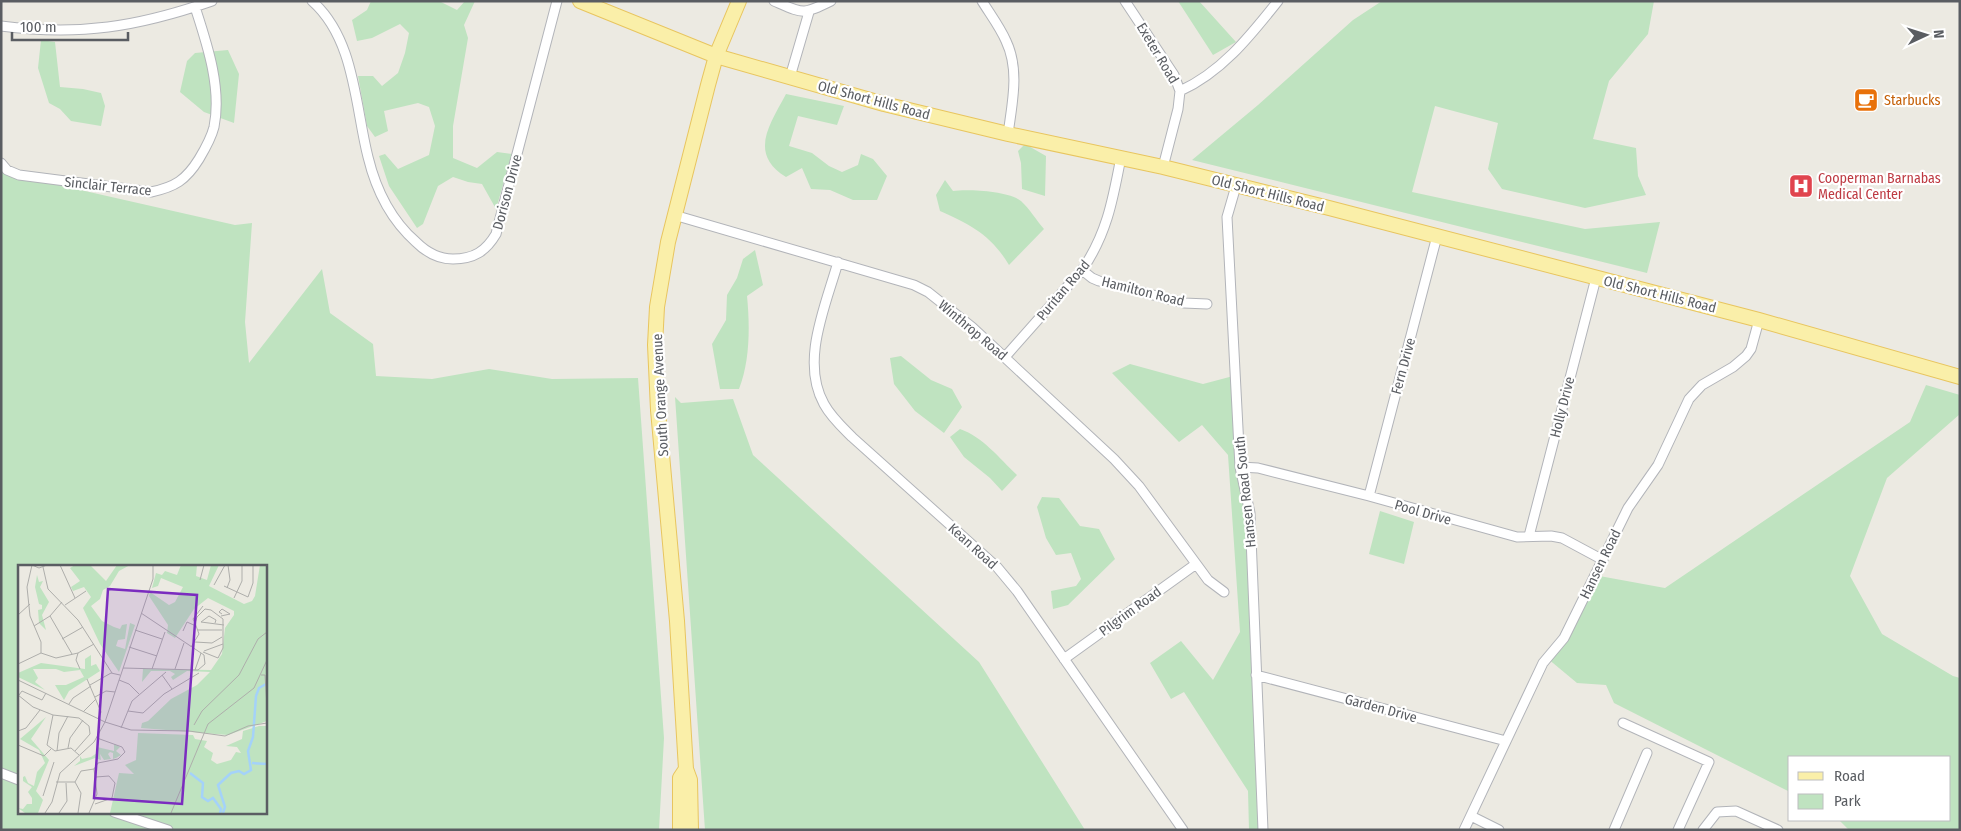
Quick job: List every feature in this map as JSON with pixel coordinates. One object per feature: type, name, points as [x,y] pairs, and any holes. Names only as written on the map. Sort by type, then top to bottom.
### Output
[{"type":"main road","name":"Old Short Hills Road","points":[[580,1],[716,56],[884,104],[1008,134],[1163,167],[1437,236],[1759,320],[1960,377]]},
{"type":"main road","name":"South Orange Avenue","points":[[691,830],[690,780],[686,769],[682,688],[658,410],[655,345],[657,307],[674,215],[716,56],[739,1]]},
{"type":"main road","name":"South Orange Avenue","points":[[680,830],[680,778],[686,769]]},
{"type":"street","points":[[1,26],[34,30],[98,29],[151,21],[212,1]]},
{"type":"street","name":"Dorison Drive","points":[[312,1],[327,18],[338,36],[346,58],[352,78],[368,158],[382,199],[398,224],[426,251],[450,259],[465,258],[479,254],[490,245],[496,234],[557,1]]},
{"type":"street","points":[[774,1],[796,10],[809,12],[831,1]]},
{"type":"street","points":[[982,1],[1007,43],[1011,57],[1014,89],[1008,134]]},
{"type":"street","name":"Exeter Road","points":[[1126,1],[1174,75],[1180,91],[1178,109],[1163,167]]},
{"type":"street","points":[[1180,91],[1197,82],[1234,54],[1278,1]]},
{"type":"street","name":"Sinclair Terrace","points":[[1,163],[7,170],[19,175],[151,192],[170,188],[186,176],[207,146],[214,128],[215,112],[214,76],[206,40],[195,7]]},
{"type":"street","points":[[790,78],[809,12]]},
{"type":"street","name":"Puritan Road","points":[[1005,357],[1082,270],[1091,256],[1107,222],[1121,157]]},
{"type":"street","name":"Hansen Road South","points":[[1236,186],[1227,217],[1240,467],[1250,513],[1262,830]]},
{"type":"street","name":"Winthrop Road","points":[[674,215],[914,285],[928,292],[1005,357],[1114,459],[1130,476],[1208,580],[1224,592]]},
{"type":"street","name":"Fern Drive","points":[[1369,496],[1437,236]]},
{"type":"street","name":"Kean Road","points":[[838,262],[815,344],[814,376],[825,406],[834,419],[852,437],[997,567],[1017,591],[1183,830]]},
{"type":"street","name":"Hamilton Road","points":[[1082,270],[1099,281],[1184,303],[1207,304]]},
{"type":"street","name":"Holly Drive","points":[[1528,536],[1596,278]]},
{"type":"street","name":"Hansen Road","points":[[1464,830],[1543,663],[1564,638],[1628,508],[1658,465],[1689,399],[1702,385],[1733,367],[1746,356],[1751,349],[1759,320]]},
{"type":"street","name":"Pool Drive","points":[[1240,467],[1258,468],[1517,536],[1551,536],[1562,538],[1603,560]]},
{"type":"street","name":"Pilgrim Road","points":[[1064,659],[1196,564]]},
{"type":"street","name":"Garden Drive","points":[[1256,675],[1506,741]]},
{"type":"street","points":[[1623,724],[1709,762],[1678,830]]},
{"type":"street","points":[[1614,830],[1647,753]]},
{"type":"street","points":[[1,773],[18,780]]},
{"type":"street","points":[[1703,830],[1718,812],[1736,811],[1778,830]]},
{"type":"street","points":[[120,814],[168,830]]},
{"type":"street","points":[[1471,816],[1499,830]]},
{"type":"green space","points":[[371,1],[441,2],[457,10],[465,1],[475,1],[464,25],[468,38],[453,126],[453,158],[477,168],[497,152],[512,154],[496,209],[482,184],[453,177],[438,186],[423,224],[417,228],[389,186],[379,156],[385,154],[398,169],[429,155],[435,126],[429,107],[418,103],[384,111],[388,131],[375,137],[367,126],[358,76],[373,76],[382,86],[398,73],[409,33],[400,24],[372,38],[357,41],[352,20],[367,10]]},
{"type":"green space","points":[[1178,1],[1199,1],[1236,42],[1213,55]]},
{"type":"green space","points":[[1382,1],[1654,1],[1648,34],[1609,81],[1593,139],[1636,148],[1638,176],[1646,195],[1585,208],[1502,189],[1488,169],[1498,123],[1435,106],[1412,192],[1585,229],[1660,222],[1647,273],[1192,160],[1258,105],[1353,20]]},
{"type":"green space","points":[[41,40],[55,42],[60,87],[101,93],[105,106],[101,126],[71,121],[60,109],[49,103],[38,68]]},
{"type":"green space","points":[[228,50],[239,74],[234,123],[204,112],[180,92],[187,61],[195,53]]},
{"type":"green space","points":[[786,94],[844,106],[837,125],[798,116],[789,146],[812,153],[829,166],[842,172],[858,165],[861,154],[873,159],[887,176],[877,200],[853,200],[830,190],[811,189],[802,168],[786,177],[774,168],[768,159],[765,149],[766,138],[774,116]]},
{"type":"green space","points":[[1025,144],[1046,156],[1045,196],[1022,189],[1021,163],[1018,151]]},
{"type":"green space","points":[[1,172],[235,225],[252,223],[245,322],[249,363],[322,269],[330,313],[373,344],[376,376],[432,379],[489,369],[552,379],[638,378],[664,738],[659,830],[1,830]]},
{"type":"green space","points":[[945,180],[953,191],[988,192],[1015,198],[1024,204],[1044,229],[1009,265],[987,238],[971,226],[940,211],[936,195]]},
{"type":"green space","points":[[755,250],[763,285],[747,296],[749,319],[748,343],[743,378],[739,389],[720,389],[712,344],[726,320],[727,295],[737,278],[743,259]]},
{"type":"green space","points":[[901,356],[931,380],[952,389],[962,407],[944,433],[915,411],[894,384],[890,358]]},
{"type":"green space","points":[[1130,364],[1203,384],[1237,375],[1263,830],[1249,830],[1248,791],[1184,692],[1171,699],[1150,663],[1181,641],[1213,680],[1240,632],[1228,455],[1202,425],[1179,442],[1112,373]]},
{"type":"green space","points":[[1926,385],[1960,395],[1960,414],[1887,478],[1850,576],[1882,634],[1953,676],[1960,678],[1960,830],[1849,830],[1840,821],[1951,821],[1951,756],[1788,756],[1788,791],[1614,703],[1606,685],[1577,683],[1547,658],[1594,575],[1665,588],[1910,422]]},
{"type":"green space","points":[[675,397],[681,403],[733,399],[753,455],[979,662],[1085,830],[705,830]]},
{"type":"green space","points":[[960,429],[976,437],[1017,475],[1002,491],[990,478],[964,457],[950,437]]},
{"type":"green space","points":[[1042,497],[1059,498],[1080,526],[1099,529],[1115,559],[1068,605],[1053,609],[1051,591],[1076,586],[1081,579],[1071,553],[1056,555],[1046,538],[1037,507]]},
{"type":"green space","points":[[1380,511],[1414,522],[1404,564],[1369,554]]},
{"type":"place","name":"Starbucks","points":[[1866,100]]},
{"type":"place","name":"Cooperman Barnabas Medical Center","points":[[1801,186]]}]
